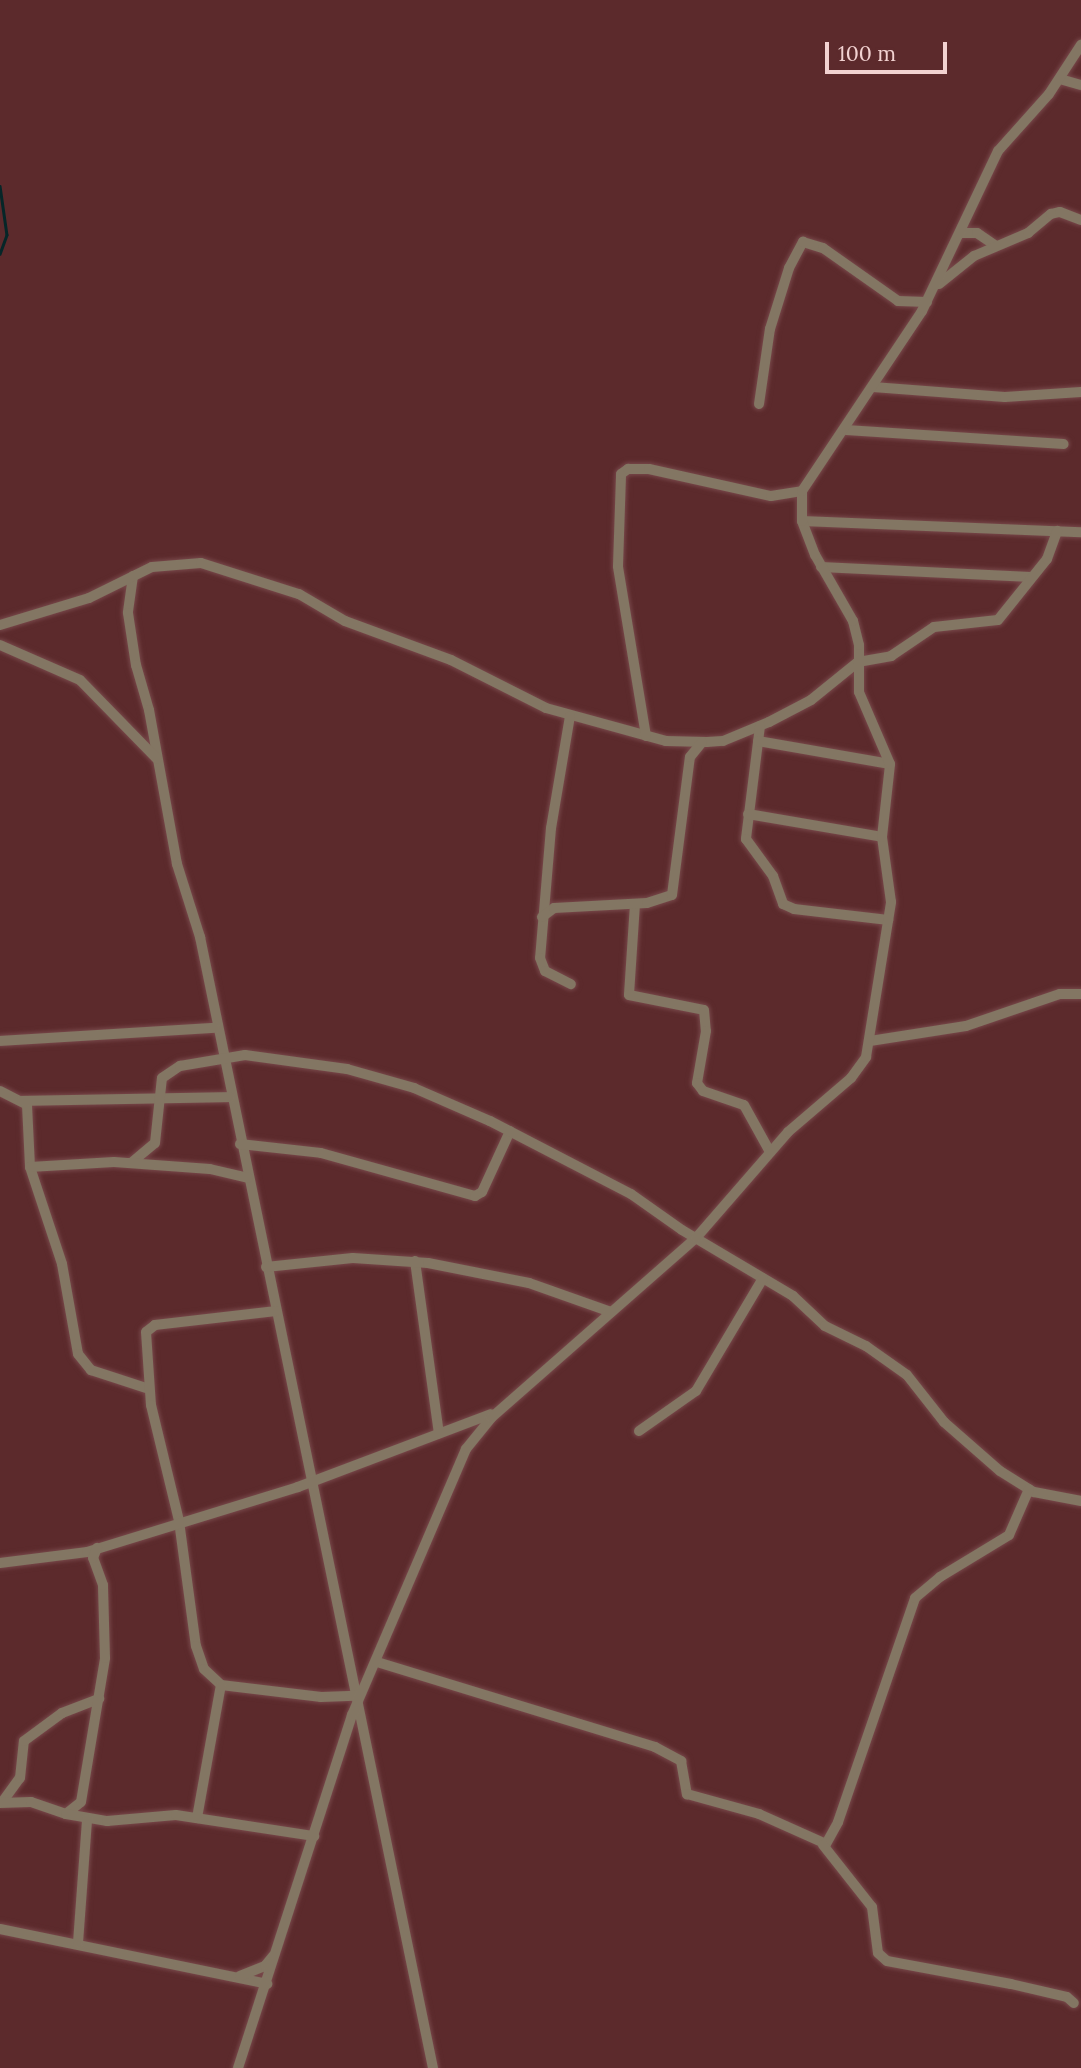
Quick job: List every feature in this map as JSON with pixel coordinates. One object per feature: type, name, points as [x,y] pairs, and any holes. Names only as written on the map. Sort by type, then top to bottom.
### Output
[{"type":"street","points":[[237,2068],[267,1984],[356,1699],[377,1662],[448,1484],[477,1433],[696,1238],[770,1152],[851,1078],[866,1057],[888,920],[889,875],[882,838],[890,764],[859,692],[853,621],[821,567],[802,521],[802,491],[846,430],[936,287],[998,151],[1060,79],[1081,45]]},
{"type":"street","points":[[1060,79],[1081,85]]},
{"type":"street","points":[[936,287],[995,245],[1028,233],[1054,213],[1081,220]]},
{"type":"street","points":[[962,233],[977,233],[995,245]]},
{"type":"street","points":[[759,404],[770,329],[789,268],[803,242],[822,248],[898,301],[927,302]]},
{"type":"street","points":[[873,387],[1005,397],[1081,392]]},
{"type":"street","points":[[846,430],[1064,444]]},
{"type":"street","points":[[646,736],[618,566],[621,474],[628,469],[649,469],[771,496],[802,491]]},
{"type":"street","points":[[802,521],[1081,532]]},
{"type":"street","points":[[0,625],[89,598],[159,565],[201,563],[238,578],[268,583],[308,599],[345,621],[433,652],[570,716],[646,736],[702,742],[723,741],[760,726],[811,699],[858,662],[891,656],[939,624],[998,620],[1048,559],[1057,531]]},
{"type":"street","points":[[821,567],[1031,577]]},
{"type":"street","points":[[133,576],[128,601],[132,642],[177,864],[200,937],[215,1028],[313,1479],[433,2068]]},
{"type":"street","points":[[0,645],[80,680],[158,760]]},
{"type":"street","points":[[570,716],[551,828],[542,917],[542,966],[554,978],[571,984]]},
{"type":"street","points":[[760,726],[748,814],[748,845],[773,876],[786,906],[888,920]]},
{"type":"street","points":[[758,741],[890,764]]},
{"type":"street","points":[[542,917],[554,908],[664,901],[674,890],[690,757],[702,742]]},
{"type":"street","points":[[748,814],[882,838]]},
{"type":"street","points":[[635,904],[629,995],[704,1010],[706,1031],[698,1083],[703,1091],[750,1110],[770,1152]]},
{"type":"street","points":[[870,1041],[950,1030],[1060,995],[1081,994]]},
{"type":"street","points":[[0,1041],[215,1028]]},
{"type":"street","points":[[131,1163],[155,1143],[162,1078],[170,1069],[223,1062],[244,1055],[381,1077],[510,1130],[631,1194],[696,1238],[802,1303],[825,1326],[866,1346],[907,1375],[970,1447],[1028,1489],[1081,1501]]},
{"type":"street","points":[[0,1091],[22,1101],[230,1097]]},
{"type":"street","points":[[22,1101],[28,1110],[30,1167],[62,1264],[84,1364],[149,1389]]},
{"type":"street","points":[[240,1144],[321,1153],[475,1196],[482,1192],[510,1130]]},
{"type":"street","points":[[30,1167],[131,1163],[210,1169],[248,1178]]},
{"type":"street","points":[[267,1267],[353,1258],[415,1261],[529,1283],[611,1312]]},
{"type":"street","points":[[415,1261],[439,1433]]},
{"type":"street","points":[[639,1431],[696,1391],[763,1278]]},
{"type":"street","points":[[276,1311],[151,1327],[145,1336],[149,1389],[179,1521],[196,1646],[204,1669],[221,1685],[356,1699]]},
{"type":"street","points":[[0,1563],[75,1555],[313,1479],[501,1409]]},
{"type":"street","points":[[823,1845],[834,1834],[915,1598],[940,1577],[1009,1535],[1028,1489]]},
{"type":"street","points":[[66,1814],[81,1802],[106,1640],[103,1585],[93,1558],[97,1548]]},
{"type":"street","points":[[377,1662],[655,1746],[681,1761],[687,1794],[760,1814],[823,1845],[872,1907],[878,1953],[887,1961],[1011,1984],[1067,1997],[1074,2003]]},
{"type":"street","points":[[197,1818],[221,1685]]},
{"type":"street","points":[[2,1802],[20,1778],[24,1741],[62,1713],[99,1699]]},
{"type":"street","points":[[2,1802],[31,1802],[87,1819],[163,1814],[314,1836]]},
{"type":"street","points":[[78,1943],[87,1871],[87,1819]]},
{"type":"street","points":[[0,1929],[240,1976],[267,1984]]},
{"type":"street","points":[[240,1976],[265,1966],[276,1953]]},
{"type":"waterway","points":[[0,186],[7,235],[0,254]]}]
